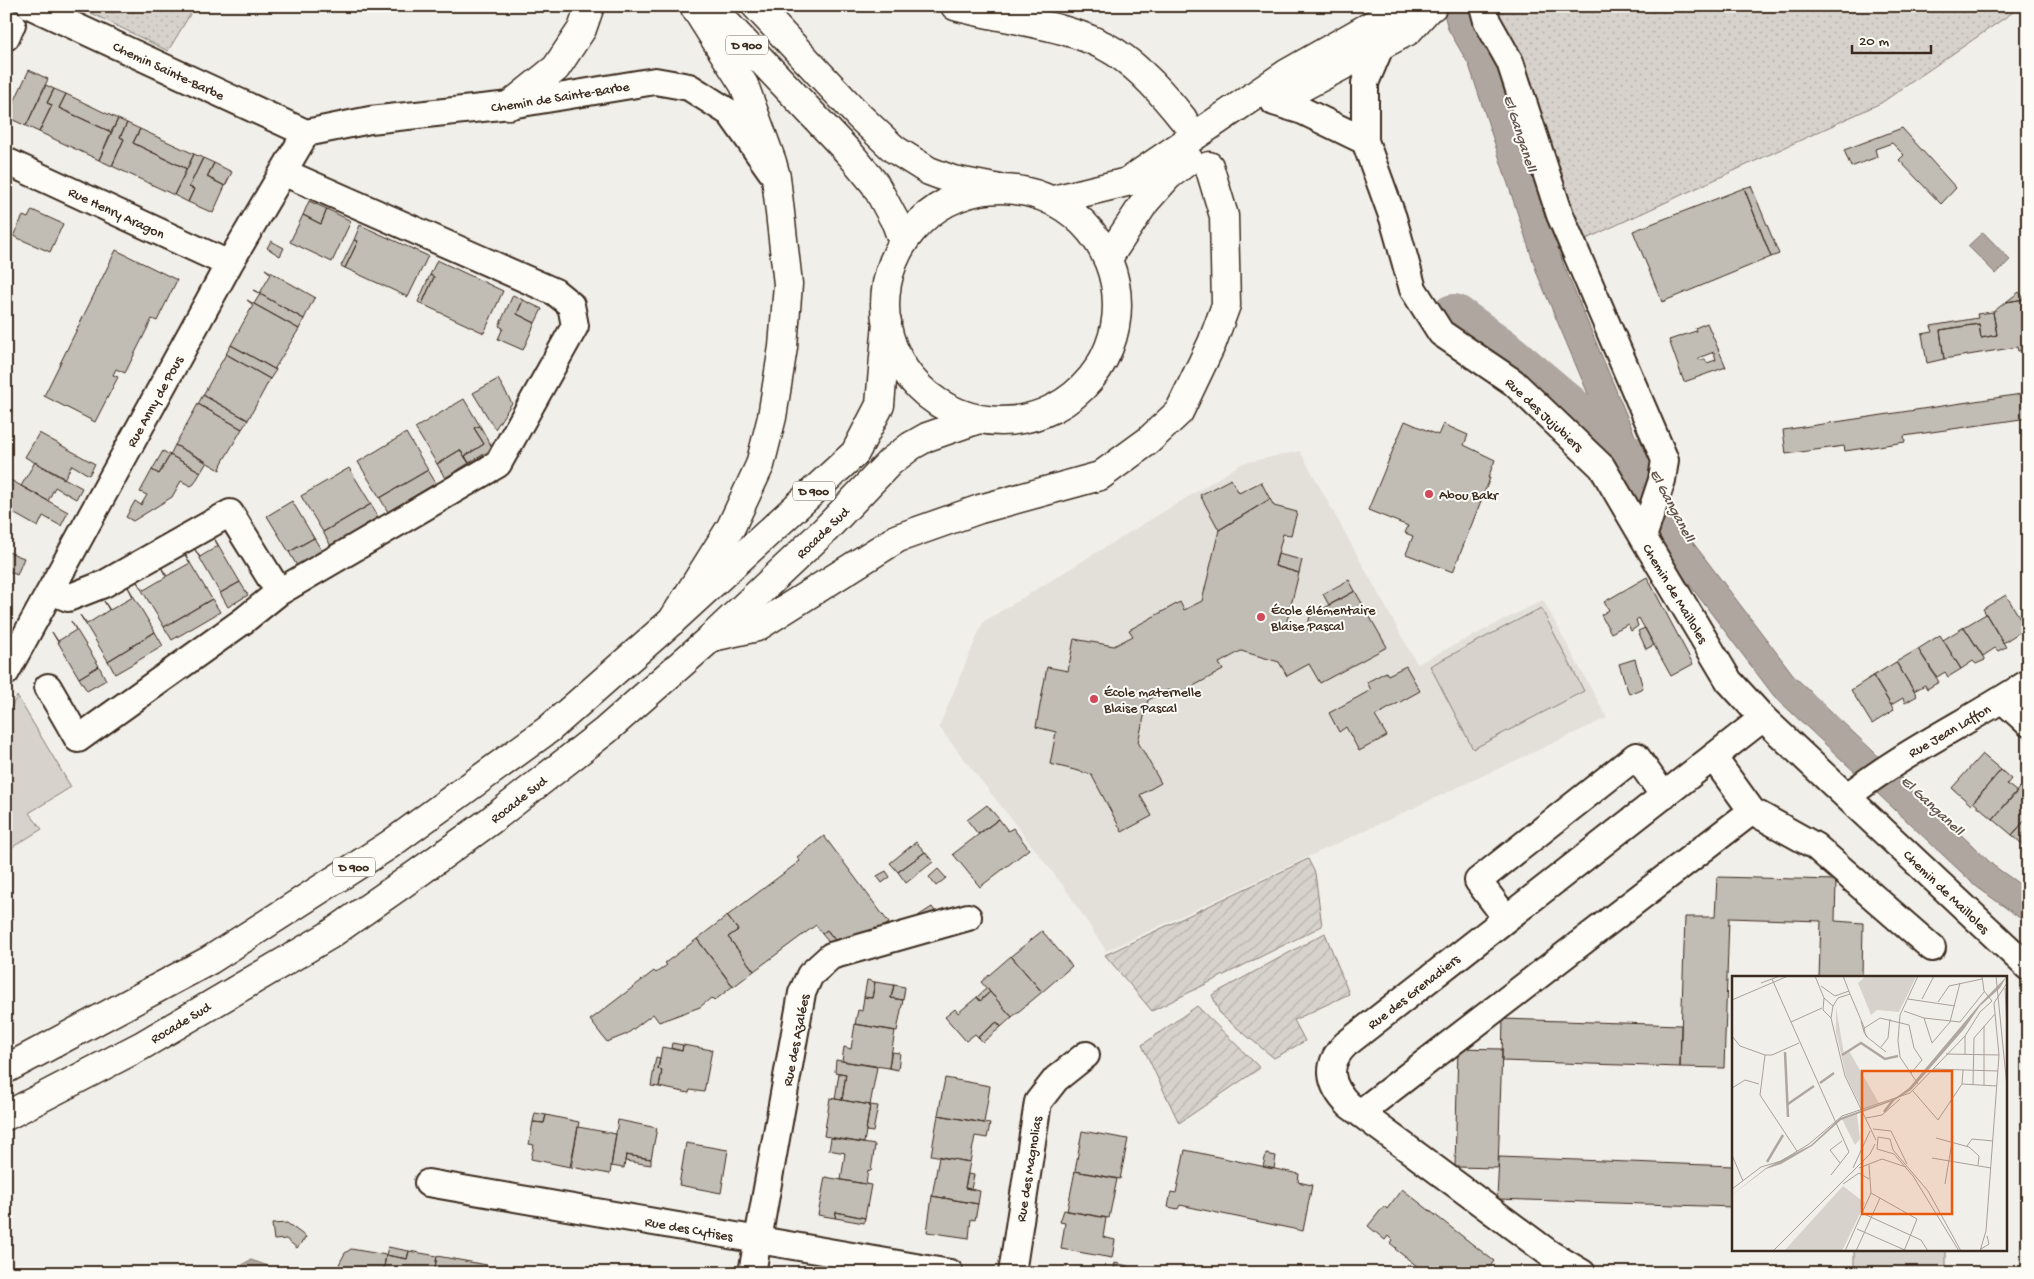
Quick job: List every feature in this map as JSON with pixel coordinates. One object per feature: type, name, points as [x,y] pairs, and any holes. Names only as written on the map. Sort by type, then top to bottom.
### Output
[{"type":"main road","points":[[510,105],[556,68],[582,28],[590,6]]},
{"type":"main road","points":[[672,621],[731,527],[760,465],[772,417],[783,347],[788,284],[776,177],[772,162],[744,85],[694,6]]},
{"type":"main road","name":"D 900","points":[[710,6],[851,155],[875,184],[896,223],[903,242]]},
{"type":"main road","name":"D 900","points":[[756,6],[859,116],[894,149],[929,171],[953,180],[995,188]]},
{"type":"main road","points":[[955,6],[1020,20],[1083,37],[1115,52],[1155,85],[1183,119]]},
{"type":"main road","points":[[1053,200],[1127,182],[1164,168],[1274,102],[1408,31],[1430,7]]},
{"type":"main road","points":[[1108,258],[1145,202],[1164,168],[1279,79],[1381,20],[1430,7]]},
{"type":"main road","points":[[712,637],[757,627],[898,538],[980,509],[1100,476],[1148,441],[1179,412],[1212,343],[1226,304],[1224,216],[1209,166]]},
{"type":"main road","points":[[995,188],[1025,190],[1053,200],[1076,215],[1095,235],[1108,258],[1118,296],[1117,316],[1110,344],[1098,370],[1086,385],[1071,398],[1054,409],[1036,416],[998,421],[979,419],[945,407],[930,397],[918,385],[897,356],[887,322],[886,295],[892,267],[903,242],[917,224],[934,210],[953,199],[974,192],[995,188]]},
{"type":"main road","name":"D 900","points":[[6,1069],[210,960],[389,845],[550,729],[672,621],[855,453],[880,405],[887,322]]},
{"type":"main road","name":"Rocade Sud","points":[[6,1116],[141,1046],[328,936],[490,821],[605,731],[712,637],[825,530],[890,462],[911,446],[928,437],[979,419]]},
{"type":"street","name":"Chemin Sainte-Barbe","points":[[31,6],[306,133]]},
{"type":"street","name":"Chemin de Mailloles","points":[[1482,6],[1487,21],[1510,62],[1560,215],[1665,460],[1662,480],[1644,532],[1729,682],[1763,718],[1856,790],[2028,967]]},
{"type":"street","name":"Rue des Jujubiers","points":[[1382,45],[1364,83],[1365,141],[1393,218],[1413,289],[1441,333],[1513,382],[1602,467],[1644,532]]},
{"type":"street","name":"Chemin de Sainte-Barbe","points":[[306,133],[370,120],[510,105],[655,81],[689,88],[730,113],[776,177]]},
{"type":"street","points":[[1274,102],[1303,112],[1365,141]]},
{"type":"street","name":"Rue Anny de Pous","points":[[6,672],[229,264],[306,133]]},
{"type":"street","name":"Rue Henry Aragon","points":[[6,161],[229,264]]},
{"type":"street","points":[[48,687],[78,739],[244,621],[279,592],[498,464],[575,326],[571,305],[555,292],[282,172]]},
{"type":"street","points":[[51,591],[68,598],[104,584],[230,513],[279,592]]},
{"type":"street","name":"Rue Jean Laffon","points":[[1856,790],[1899,759],[2003,700],[2028,683]]},
{"type":"street","points":[[2003,700],[2028,723]]},
{"type":"street","name":"Rue des Grenadiers","points":[[1582,1273],[1550,1254],[1341,1097],[1335,1087],[1332,1075],[1333,1063],[1337,1052],[1763,718]]},
{"type":"street","points":[[1506,918],[1478,881],[1636,756],[1664,796]]},
{"type":"street","points":[[1713,757],[1752,812],[1815,846],[1932,948]]},
{"type":"street","points":[[1360,1113],[1752,812]]},
{"type":"street","name":"Rue des Azalées","points":[[752,1273],[802,993],[810,975],[831,956],[968,918]]},
{"type":"street","name":"Rue des Magnolias","points":[[1012,1273],[1038,1102],[1056,1080],[1086,1055]]},
{"type":"street","name":"Rue des Cytises","points":[[428,1183],[950,1273]]},
{"type":"shaded area","points":[[77,6],[195,6],[168,51]]},
{"type":"shaded area","points":[[1442,6],[1470,6],[1474,19],[1495,55],[1564,266],[1644,457],[1688,536],[1795,677],[1994,866],[2028,890],[2028,924],[1977,887],[1774,696],[1664,551],[1620,469],[1538,276],[1469,65],[1448,29]]},
{"type":"shaded area","points":[[1493,6],[2022,6],[1881,103],[1584,240],[1546,135]]},
{"type":"shaded area","points":[[1983,232],[2010,260],[1996,274],[1968,246]]},
{"type":"shaded area","points":[[1300,451],[1417,664],[1543,600],[1607,718],[1106,951],[1065,888],[939,727],[983,622],[1243,463]]},
{"type":"shaded area","points":[[1541,608],[1584,691],[1473,749],[1430,666]]},
{"type":"shaded area","points":[[17,696],[71,787],[29,813],[42,829],[6,851],[6,717]]},
{"type":"shaded area","points":[[1308,859],[1315,873],[1322,926],[1152,1011],[1105,955]]},
{"type":"shaded area","points":[[1325,933],[1349,994],[1294,1020],[1305,1041],[1274,1058],[1220,1014],[1212,995]]},
{"type":"shaded area","points":[[1197,1006],[1260,1068],[1179,1123],[1142,1045]]},
{"type":"shaded area","points":[[1854,1252],[1946,1252],[1946,1273],[1854,1273]]},
{"type":"shaded area","points":[[251,1260],[274,1268],[276,1267],[282,1273],[240,1273],[243,1265]]},
{"type":"building","points":[[29,70],[48,79],[26,126],[7,117]]},
{"type":"building","points":[[46,85],[54,89],[47,103],[52,105],[39,132],[26,126]]},
{"type":"building","points":[[54,89],[66,94],[59,108],[111,132],[99,160],[39,132],[52,105],[47,103]]},
{"type":"building","points":[[66,94],[118,119],[111,132],[59,108]]},
{"type":"building","points":[[118,119],[127,123],[120,137],[124,139],[112,166],[99,160]]},
{"type":"building","points":[[127,123],[140,129],[133,143],[187,169],[174,195],[112,166],[124,139],[120,137]]},
{"type":"building","points":[[1902,128],[1956,188],[1941,204],[1899,160],[1904,155],[1892,143],[1875,149],[1877,157],[1851,167],[1844,150]]},
{"type":"building","points":[[140,129],[194,154],[187,169],[133,143]]},
{"type":"building","points":[[194,154],[203,158],[189,187],[194,189],[188,202],[174,195]]},
{"type":"building","points":[[203,158],[214,163],[207,177],[225,186],[213,213],[188,202],[194,189],[189,187]]},
{"type":"building","points":[[214,163],[232,172],[225,186],[207,177]]},
{"type":"building","points":[[1751,186],[1779,254],[1771,257],[1744,188]]},
{"type":"building","points":[[1744,188],[1771,257],[1662,302],[1633,231]]},
{"type":"building","points":[[309,201],[327,209],[321,224],[303,215]]},
{"type":"building","points":[[327,209],[351,221],[332,262],[290,242],[303,215],[321,224]]},
{"type":"building","points":[[32,210],[63,224],[50,252],[13,236],[23,216],[28,218]]},
{"type":"building","points":[[360,225],[428,256],[408,297],[345,268],[358,241],[354,240]]},
{"type":"building","points":[[354,240],[358,241],[345,268],[341,266]]},
{"type":"building","points":[[271,241],[284,248],[280,256],[267,248]]},
{"type":"building","points":[[116,250],[177,280],[157,321],[152,319],[125,373],[116,369],[113,375],[118,377],[95,422],[44,396]]},
{"type":"building","points":[[437,260],[503,291],[484,333],[422,304],[434,277],[430,275]]},
{"type":"building","points":[[265,269],[316,298],[314,298],[304,319],[253,290],[260,293],[271,274]]},
{"type":"building","points":[[430,275],[434,277],[422,304],[418,302]]},
{"type":"building","points":[[2019,292],[2025,299],[2006,302]]},
{"type":"building","points":[[260,294],[304,319],[299,329],[254,304]]},
{"type":"building","points":[[513,295],[523,300],[517,314],[535,323],[523,350],[498,339],[503,328],[499,326]]},
{"type":"building","points":[[2025,299],[2028,303],[2028,349],[2018,351],[2017,347],[1944,359],[1940,330],[1979,324],[1981,338],[1997,335],[1993,312],[2006,302]]},
{"type":"building","points":[[247,300],[299,329],[275,368],[276,370],[231,345],[253,305]]},
{"type":"building","points":[[523,300],[542,309],[535,323],[517,314]]},
{"type":"building","points":[[1993,312],[1997,335],[1981,338],[1979,324],[1940,330],[1944,359],[1927,363],[1922,334],[1933,332],[1931,326],[1978,318],[1977,314]]},
{"type":"building","points":[[1707,323],[1726,367],[1684,382],[1669,340],[1696,331],[1695,328]],"holes":[[[1714,352],[1716,360],[1707,363],[1705,359],[1699,360],[1698,358]]]},
{"type":"building","points":[[231,345],[276,370],[270,379],[226,354]]},
{"type":"building","points":[[226,354],[270,379],[248,420],[203,395]]},
{"type":"building","points":[[498,379],[512,403],[495,429],[473,393]]},
{"type":"building","points":[[2028,393],[2028,418],[1904,436],[1905,442],[1845,451],[1844,446],[1786,454],[1783,430]]},
{"type":"building","points":[[203,395],[248,420],[242,429],[198,404]]},
{"type":"building","points":[[464,399],[480,426],[474,428],[484,444],[465,456],[469,463],[460,450],[437,464],[415,428]]},
{"type":"building","points":[[198,404],[242,429],[222,463],[220,470],[175,445]]},
{"type":"building","name":"Abou Bakr","points":[[1405,421],[1438,435],[1443,424],[1468,435],[1464,445],[1495,460],[1488,478],[1490,478],[1453,572],[1406,554],[1413,536],[1405,533],[1408,526],[1368,510]]},
{"type":"building","points":[[480,426],[493,449],[469,463],[465,456],[484,444],[474,428]]},
{"type":"building","points":[[39,433],[95,464],[89,475],[72,465],[64,479],[25,457]]},
{"type":"building","points":[[406,433],[428,470],[380,498],[358,462]]},
{"type":"building","points":[[175,445],[207,462],[201,472],[170,455]]},
{"type":"building","points":[[460,450],[469,463],[445,478],[437,464]]},
{"type":"building","points":[[163,451],[170,455],[159,474],[152,470]]},
{"type":"building","points":[[170,455],[201,472],[194,484],[191,486],[181,481],[172,497],[133,521],[126,517],[135,501],[141,505],[147,495],[140,492],[152,470],[159,474]]},
{"type":"building","points":[[35,462],[82,488],[76,499],[55,487],[48,501],[21,486]]},
{"type":"building","points":[[349,468],[371,504],[323,532],[301,496]]},
{"type":"building","points":[[428,470],[436,483],[388,512],[380,498]]},
{"type":"building","points":[[7,478],[68,512],[61,526],[43,516],[38,527],[6,509]]},
{"type":"building","points":[[1231,479],[1239,493],[1261,482],[1270,499],[1219,530],[1200,495]]},
{"type":"building","points":[[1270,499],[1274,506],[1297,512],[1291,535],[1283,534],[1275,566],[1299,573],[1286,625],[1307,630],[1310,616],[1355,591],[1387,647],[1320,683],[1309,664],[1287,676],[1279,662],[1241,651],[1219,663],[1223,670],[1173,697],[1168,690],[1148,700],[1138,742],[1161,783],[1140,795],[1152,816],[1122,832],[1091,774],[1050,764],[1056,732],[1036,727],[1047,667],[1068,671],[1074,639],[1114,646],[1133,636],[1129,630],[1180,602],[1184,610],[1202,601],[1219,530]]},
{"type":"building","points":[[292,501],[314,538],[289,552],[267,516]]},
{"type":"building","points":[[371,504],[378,517],[331,546],[323,532]]},
{"type":"building","points":[[213,536],[240,582],[220,593],[194,548],[200,557],[218,546]]},
{"type":"building","points":[[314,538],[322,551],[297,566],[289,552]]},
{"type":"building","points":[[6,551],[24,558],[17,575],[6,570]]},
{"type":"building","points":[[184,553],[212,599],[164,627],[137,582],[144,590],[166,577],[161,567],[167,576],[190,563]]},
{"type":"building","points":[[1278,554],[1302,560],[1299,573],[1275,566]]},
{"type":"building","points":[[1647,577],[1693,664],[1671,676],[1639,618],[1636,620],[1638,626],[1631,631],[1628,624],[1611,633],[1601,615],[1609,610],[1604,602]]},
{"type":"building","points":[[1349,580],[1355,591],[1329,605],[1323,594]]},
{"type":"building","points":[[240,582],[248,595],[228,607],[220,593]]},
{"type":"building","points":[[128,587],[155,632],[108,661],[80,615],[87,624],[109,610],[104,601],[110,610],[133,597]]},
{"type":"building","points":[[2006,595],[2026,628],[2003,643],[1983,609]]},
{"type":"building","points":[[212,599],[220,612],[172,640],[164,627]]},
{"type":"building","points":[[1986,614],[2006,647],[1998,651],[1995,648],[1983,656],[1964,627]]},
{"type":"building","points":[[71,621],[99,666],[79,678],[52,632],[58,641],[76,630]]},
{"type":"building","points":[[1964,627],[1985,660],[1976,664],[1973,661],[1961,669],[1943,640]]},
{"type":"building","points":[[1645,628],[1654,645],[1646,649],[1638,631]]},
{"type":"building","points":[[155,632],[163,646],[115,674],[108,661]]},
{"type":"building","points":[[1940,635],[1961,669],[1948,677],[1945,672],[1937,677],[1918,649]]},
{"type":"building","points":[[1918,649],[1939,682],[1927,689],[1925,685],[1914,691],[1896,662]]},
{"type":"building","points":[[1635,659],[1643,688],[1629,694],[1619,664]]},
{"type":"building","points":[[1896,662],[1917,696],[1905,703],[1903,698],[1891,705],[1873,676]]},
{"type":"building","points":[[99,666],[106,680],[87,691],[79,678]]},
{"type":"building","points":[[1406,666],[1420,691],[1375,716],[1387,736],[1359,751],[1346,727],[1339,732],[1329,713],[1371,690],[1367,682],[1386,672],[1388,675]]},
{"type":"building","points":[[1873,676],[1894,710],[1872,724],[1851,690]]},
{"type":"building","points":[[1982,754],[2001,770],[1971,805],[1952,788]]},
{"type":"building","points":[[2001,770],[2011,779],[2007,784],[2017,792],[1993,819],[1973,802]]},
{"type":"building","points":[[2020,787],[2028,794],[2028,817],[2012,835],[1993,819]]},
{"type":"building","points":[[987,805],[999,819],[978,834],[967,820]]},
{"type":"building","points":[[2028,817],[2028,849],[2012,835]]},
{"type":"building","points":[[999,819],[1008,831],[1013,828],[1029,849],[980,887],[953,854]]},
{"type":"building","points":[[824,836],[889,923],[882,928],[838,944],[827,930],[822,934],[816,925],[754,971],[728,937],[738,930],[727,916],[800,861],[797,857]]},
{"type":"building","points":[[916,842],[925,852],[898,872],[890,863]]},
{"type":"building","points":[[925,852],[933,862],[906,883],[898,872]]},
{"type":"building","points":[[938,869],[946,878],[936,886],[929,877]]},
{"type":"building","points":[[886,871],[890,877],[882,883],[877,876]]},
{"type":"building","points":[[1717,877],[1836,880],[1835,921],[1863,923],[1862,976],[1819,976],[1821,921],[1729,918],[1724,1068],[1680,1067],[1685,917],[1715,917]]},
{"type":"building","points":[[932,907],[937,914],[922,923],[918,916]]},
{"type":"building","points":[[727,916],[738,930],[728,937],[754,971],[733,987],[697,939]]},
{"type":"building","points":[[827,930],[838,944],[832,946],[822,934]]},
{"type":"building","points":[[1042,931],[1072,966],[1042,992],[1011,956]]},
{"type":"building","points":[[697,939],[733,986],[714,1001],[711,998],[700,1007],[659,1022],[653,1014],[627,1034],[607,1042],[590,1020],[654,971],[656,973],[667,965],[665,963]]},
{"type":"building","points":[[1011,956],[1042,992],[1012,1017],[981,982]]},
{"type":"building","points":[[867,980],[875,982],[872,998],[864,997]]},
{"type":"building","points":[[875,982],[894,985],[891,998],[903,1000],[897,1031],[855,1024],[858,1010],[862,1011],[864,997],[872,998]]},
{"type":"building","points":[[894,985],[905,987],[903,1000],[891,998]]},
{"type":"building","points":[[987,988],[990,992],[980,1001],[977,997]]},
{"type":"building","points":[[990,992],[1012,1017],[1001,1027],[997,1022],[978,1037],[975,1034],[966,1041],[945,1017],[955,1009],[958,1013],[977,997],[980,1001]]},
{"type":"building","points":[[1503,1019],[1681,1025],[1680,1067],[1502,1061]]},
{"type":"building","points":[[997,1022],[1001,1027],[983,1042],[978,1037]]},
{"type":"building","points":[[855,1024],[895,1031],[889,1068],[842,1061],[844,1047],[851,1049]]},
{"type":"building","points":[[672,1043],[683,1045],[682,1051],[671,1048]]},
{"type":"building","points":[[683,1045],[712,1050],[704,1092],[690,1090],[689,1093],[659,1087],[662,1070],[658,1069],[662,1047],[682,1051]]},
{"type":"building","points":[[1458,1048],[1502,1049],[1498,1168],[1455,1167]]},
{"type":"building","points":[[891,1052],[900,1053],[898,1070],[889,1068]]},
{"type":"building","points":[[656,1057],[660,1058],[658,1069],[662,1070],[659,1087],[651,1086]]},
{"type":"building","points":[[836,1060],[877,1067],[870,1105],[842,1100],[846,1074],[835,1072]]},
{"type":"building","points":[[839,1073],[846,1074],[842,1100],[835,1099]]},
{"type":"building","points":[[945,1078],[990,1086],[984,1123],[938,1115]]},
{"type":"building","points":[[830,1098],[870,1105],[864,1143],[824,1136]]},
{"type":"building","points":[[870,1105],[878,1106],[873,1132],[866,1131]]},
{"type":"building","points":[[535,1113],[546,1115],[544,1123],[533,1122]]},
{"type":"building","points":[[546,1115],[579,1122],[570,1167],[531,1159],[534,1145],[529,1144],[533,1122],[544,1123]]},
{"type":"building","points":[[938,1115],[990,1124],[987,1138],[975,1136],[970,1162],[931,1155]]},
{"type":"building","points":[[618,1120],[657,1128],[651,1159],[626,1155],[624,1168],[611,1166]]},
{"type":"building","points":[[578,1127],[616,1134],[610,1174],[571,1167]]},
{"type":"building","points":[[1082,1131],[1128,1139],[1120,1179],[1075,1171]]},
{"type":"building","points":[[831,1138],[875,1145],[871,1171],[868,1170],[866,1184],[841,1180],[845,1153],[829,1150]]},
{"type":"building","points":[[686,1143],[728,1150],[721,1193],[679,1185]]},
{"type":"building","points":[[1185,1150],[1299,1174],[1298,1182],[1312,1185],[1303,1231],[1180,1205],[1178,1209],[1168,1207],[1171,1192],[1176,1193]]},
{"type":"building","points":[[1266,1154],[1276,1156],[1274,1169],[1263,1167]]},
{"type":"building","points":[[626,1155],[651,1159],[651,1165],[625,1161]]},
{"type":"building","points":[[939,1157],[970,1162],[965,1188],[980,1191],[978,1204],[932,1196]]},
{"type":"building","points":[[1499,1157],[1732,1166],[1732,1207],[1497,1199]]},
{"type":"building","points":[[1075,1171],[1117,1179],[1109,1218],[1067,1211]]},
{"type":"building","points":[[968,1174],[974,1175],[971,1189],[965,1188]]},
{"type":"building","points":[[825,1177],[871,1185],[865,1218],[836,1212],[835,1218],[818,1215]]},
{"type":"building","points":[[1402,1189],[1494,1261],[1485,1273],[1426,1273],[1395,1249],[1390,1243],[1392,1240],[1388,1236],[1385,1240],[1368,1226],[1384,1206],[1387,1209]]},
{"type":"building","points":[[932,1196],[978,1204],[975,1220],[971,1219],[969,1238],[927,1232]]},
{"type":"building","points":[[1064,1210],[1106,1218],[1103,1237],[1115,1240],[1112,1258],[1061,1249],[1065,1223],[1060,1222]]},
{"type":"building","points":[[836,1212],[865,1218],[864,1223],[835,1218]]},
{"type":"building","points":[[287,1223],[306,1237],[297,1248],[286,1239],[274,1240],[272,1224]]},
{"type":"building","points":[[388,1247],[409,1251],[407,1259],[386,1255]]},
{"type":"building","points":[[351,1249],[386,1255],[383,1273],[335,1272],[345,1253]]},
{"type":"building","points":[[409,1251],[437,1256],[434,1273],[383,1273],[386,1255],[407,1259]]},
{"type":"building","points":[[437,1256],[487,1265],[486,1273],[434,1273]]},
{"type":"building","points":[[1115,1263],[1128,1266],[1127,1273],[1113,1273]]},
{"type":"waterway","points":[[1454,318],[1500,351],[1576,415],[1615,453],[1635,461]]},
{"type":"place","name":"Abou Bakr","points":[[1429,494]]},
{"type":"place","name":"École élémentaire Blaise Pascal","points":[[1261,617]]},
{"type":"place","name":"École maternelle Blaise Pascal","points":[[1094,699]]},
{"type":"water label","name":"El Ganganell","points":[[1521,133]]},
{"type":"water label","name":"El Ganganell","points":[[1673,505]]},
{"type":"water label","name":"El Ganganell","points":[[1933,805]]}]
